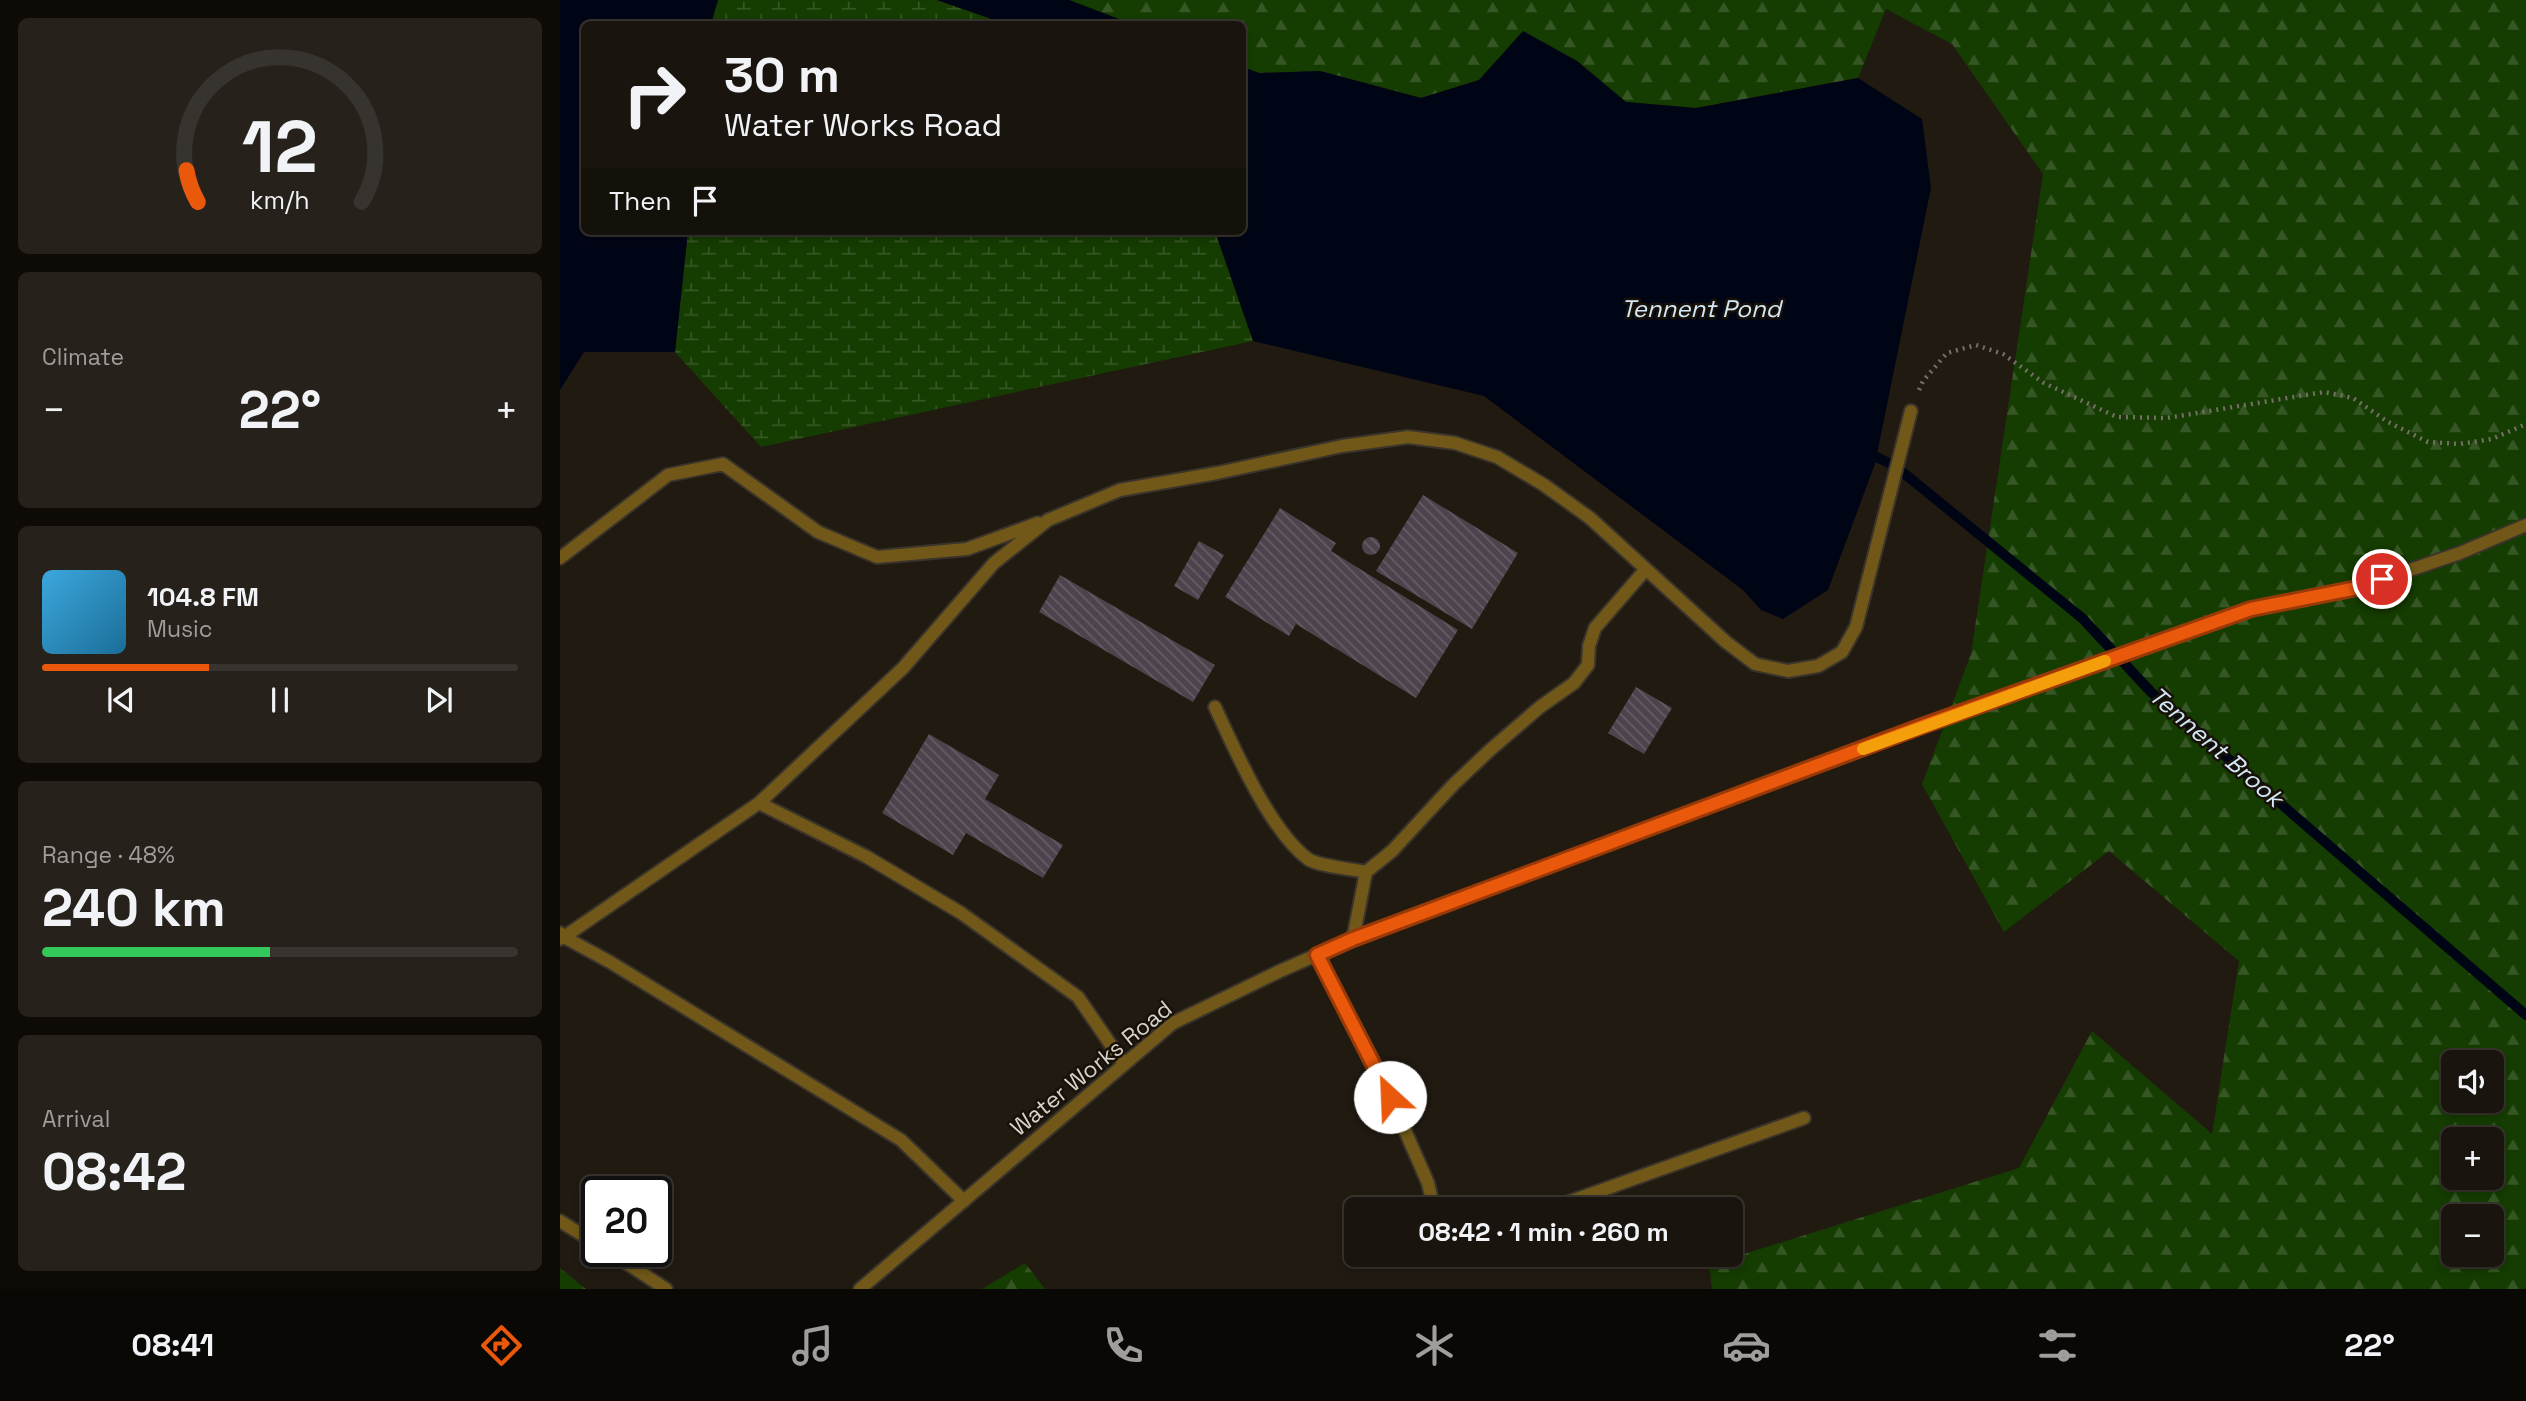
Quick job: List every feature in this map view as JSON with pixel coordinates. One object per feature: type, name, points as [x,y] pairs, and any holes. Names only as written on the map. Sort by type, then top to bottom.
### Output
[{"type":"lane","points":[[560,558],[668,475],[723,464],[818,532],[877,557],[967,549],[1120,490],[1342,446],[1408,437],[1455,443],[1497,457],[1544,485],[1581,512],[1726,642],[1755,664],[1788,671],[1818,666],[1842,652],[1856,627],[1911,411]]},
{"type":"lane","points":[[964,1201],[901,1140],[622,969],[561,936],[759,803],[903,668],[994,563],[1048,520]]},
{"type":"lane","name":"Water Works Road","points":[[860,1289],[1173,1023],[1317,955],[1353,939],[1910,731],[2239,614],[2357,588],[2460,553],[2526,524]]},
{"type":"lane","points":[[1353,939],[1366,872],[1392,851],[1453,785],[1490,750],[1540,707],[1574,683],[1588,664],[1589,646],[1595,628],[1646,569]]},
{"type":"lane","points":[[1215,707],[1245,772],[1285,836],[1309,860],[1366,872]]},
{"type":"lane","points":[[759,803],[867,858],[971,920],[1078,997],[1125,1064]]},
{"type":"lane","points":[[1317,955],[1381,1076],[1428,1183],[1431,1197]]},
{"type":"lane","points":[[1583,1197],[1804,1118]]},
{"type":"lane","points":[[560,1221],[581,1234]]},
{"type":"lane","points":[[632,1267],[666,1289]]},
{"type":"path","points":[[1911,411],[1923,381],[1947,353],[1976,345],[2003,354],[2044,383],[2118,417],[2167,418],[2324,392],[2353,398],[2388,422],[2428,442],[2460,443],[2492,439],[2526,424]]},
{"type":"green space","points":[[718,0],[937,0],[997,21],[712,21]]},
{"type":"green space","points":[[1069,0],[2526,0],[2526,1289],[1712,1289],[1709,1267],[1743,1267],[1743,1254],[2019,1168],[2092,1031],[2212,1134],[2239,961],[2109,851],[2004,932],[1922,784],[1971,654],[2043,174],[1952,44],[1886,9],[1858,78],[1696,108],[1626,102],[1577,61],[1523,32],[1479,80],[1421,98],[1320,71],[1259,73],[1246,68],[1246,21],[1124,21]]},
{"type":"green space","points":[[688,235],[1216,235],[1253,341],[761,447],[675,352]]},
{"type":"green space","points":[[1025,1263],[1045,1289],[982,1289]]},
{"type":"green space","points":[[560,1268],[586,1289],[560,1289]]},
{"type":"water","points":[[560,0],[718,0],[712,21],[581,21],[581,235],[688,235],[675,352],[584,352],[560,390]]},
{"type":"water","points":[[937,0],[1069,0],[1124,21],[997,21]]},
{"type":"water","name":"Tennent Pond","points":[[1523,31],[1577,61],[1626,102],[1696,108],[1858,78],[1922,119],[1931,188],[1875,464],[1828,590],[1783,619],[1761,610],[1743,590],[1484,396],[1253,341],[1216,235],[1246,235],[1246,68],[1259,73],[1320,71],[1421,98],[1479,80]]},
{"type":"building","points":[[1423,495],[1518,553],[1472,629],[1376,571]]},
{"type":"building","points":[[1280,508],[1336,543],[1331,551],[1458,630],[1416,698],[1296,624],[1289,636],[1225,597]]},
{"type":"building","points":[[1371,537],[1379,542],[1380,546],[1375,554],[1371,555],[1363,550],[1362,546],[1367,538]]},
{"type":"building","points":[[1199,541],[1224,555],[1198,600],[1174,586]]},
{"type":"building","points":[[1060,575],[1215,665],[1193,702],[1039,612]]},
{"type":"building","points":[[1636,687],[1672,708],[1644,754],[1608,733]]},
{"type":"building","points":[[929,734],[999,775],[985,799],[1063,845],[1043,878],[966,833],[953,855],[882,813]]},
{"type":"waterway","name":"Tennent Brook","points":[[1864,451],[1895,466],[2082,618],[2151,692],[2526,1015]]},
{"type":"slow traffic","points":[[1863,749],[2105,661]]},
{"type":"route","points":[[1390,1097],[1317,955],[1353,939],[1900,735],[2251,609],[2357,588],[2382,579]]}]
